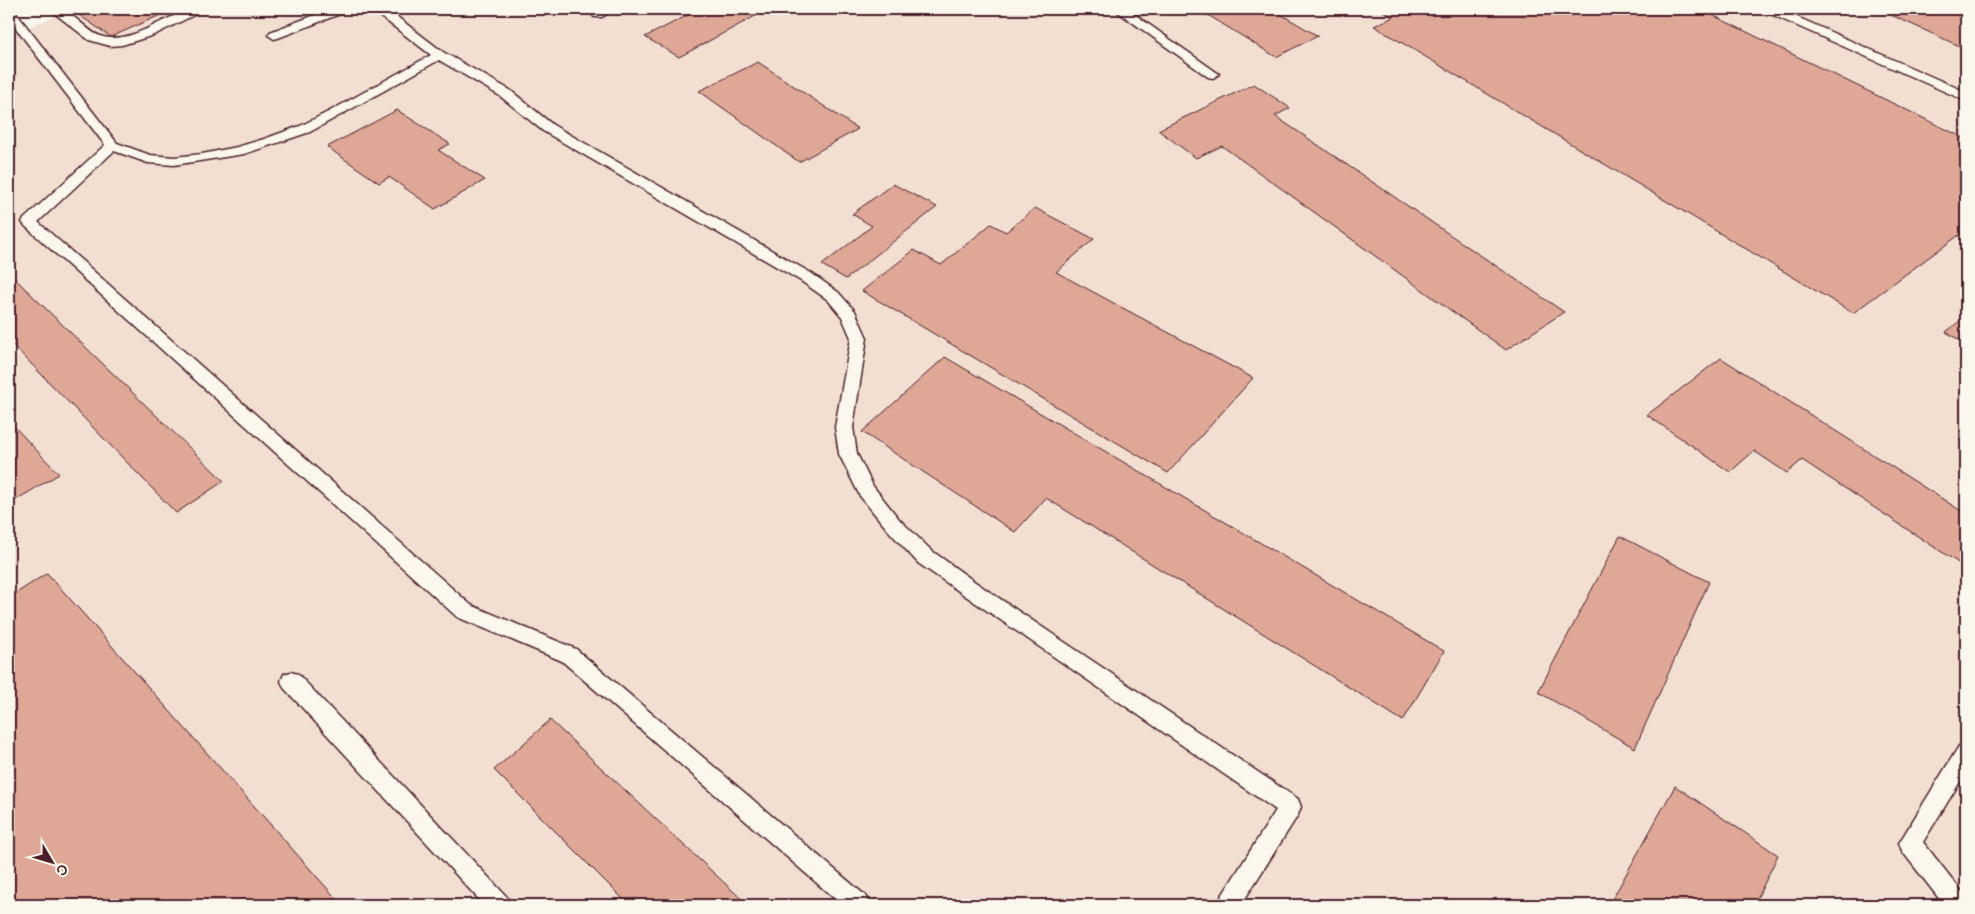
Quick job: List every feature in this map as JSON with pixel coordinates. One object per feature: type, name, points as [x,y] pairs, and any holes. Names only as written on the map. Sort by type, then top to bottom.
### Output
[{"type":"lane","points":[[55,9],[98,40],[110,43],[138,36],[200,9]]},
{"type":"lane","points":[[274,34],[341,9]]},
{"type":"lane","points":[[374,9],[384,13],[439,55],[505,93],[548,128],[806,277],[833,296],[850,315],[859,338],[844,427],[848,454],[866,491],[893,524],[925,556],[971,590],[1290,807],[1228,905]]},
{"type":"lane","points":[[1120,9],[1213,74]]},
{"type":"lane","points":[[1770,9],[1966,97]]},
{"type":"lane","points":[[9,10],[112,146],[148,159],[174,161],[239,151],[305,129],[361,101],[388,82],[439,55]]},
{"type":"lane","points":[[112,146],[29,222],[464,611],[568,655],[859,905]]},
{"type":"lane","points":[[291,681],[499,905]]},
{"type":"lane","points":[[1958,905],[1910,844],[1966,752]]},
{"type":"shaded area","points":[[73,9],[1966,9],[1966,905],[9,905],[9,35]]},
{"type":"building","points":[[87,9],[174,9],[111,37],[76,13]]},
{"type":"building","points":[[700,9],[757,9],[763,12],[679,57],[645,37]]},
{"type":"building","points":[[1198,9],[1272,9],[1318,36],[1276,57]]},
{"type":"building","points":[[1379,9],[1700,9],[1966,139],[1966,230],[1853,313],[1374,26],[1393,17]]},
{"type":"building","points":[[1902,9],[1966,9],[1966,49],[1891,15]]},
{"type":"building","points":[[758,62],[858,129],[799,162],[699,91]]},
{"type":"building","points":[[1254,84],[1290,108],[1275,116],[1564,312],[1506,350],[1222,146],[1196,158],[1158,130]]},
{"type":"building","points":[[397,110],[450,144],[438,150],[485,180],[435,209],[389,177],[379,183],[327,147]]},
{"type":"building","points":[[893,184],[937,207],[846,279],[822,265],[872,226],[852,214]]},
{"type":"building","points":[[1035,208],[1094,239],[1056,272],[1253,378],[1168,473],[862,291],[914,250],[941,265],[991,224],[1006,232]]},
{"type":"building","points":[[9,273],[224,481],[176,513],[9,341]]},
{"type":"building","points":[[1966,316],[1966,344],[1946,332]]},
{"type":"building","points":[[945,357],[1444,651],[1403,721],[1046,498],[1015,532],[862,432]]},
{"type":"building","points":[[1721,358],[1966,514],[1966,568],[1802,460],[1787,473],[1754,451],[1730,472],[1647,415]]},
{"type":"building","points":[[9,421],[59,474],[9,504]]},
{"type":"building","points":[[1620,536],[1709,582],[1635,748],[1538,692]]},
{"type":"building","points":[[47,573],[342,905],[9,905],[9,598]]},
{"type":"building","points":[[550,720],[748,905],[629,905],[494,770]]},
{"type":"building","points":[[1675,786],[1778,855],[1754,905],[1609,905]]}]
